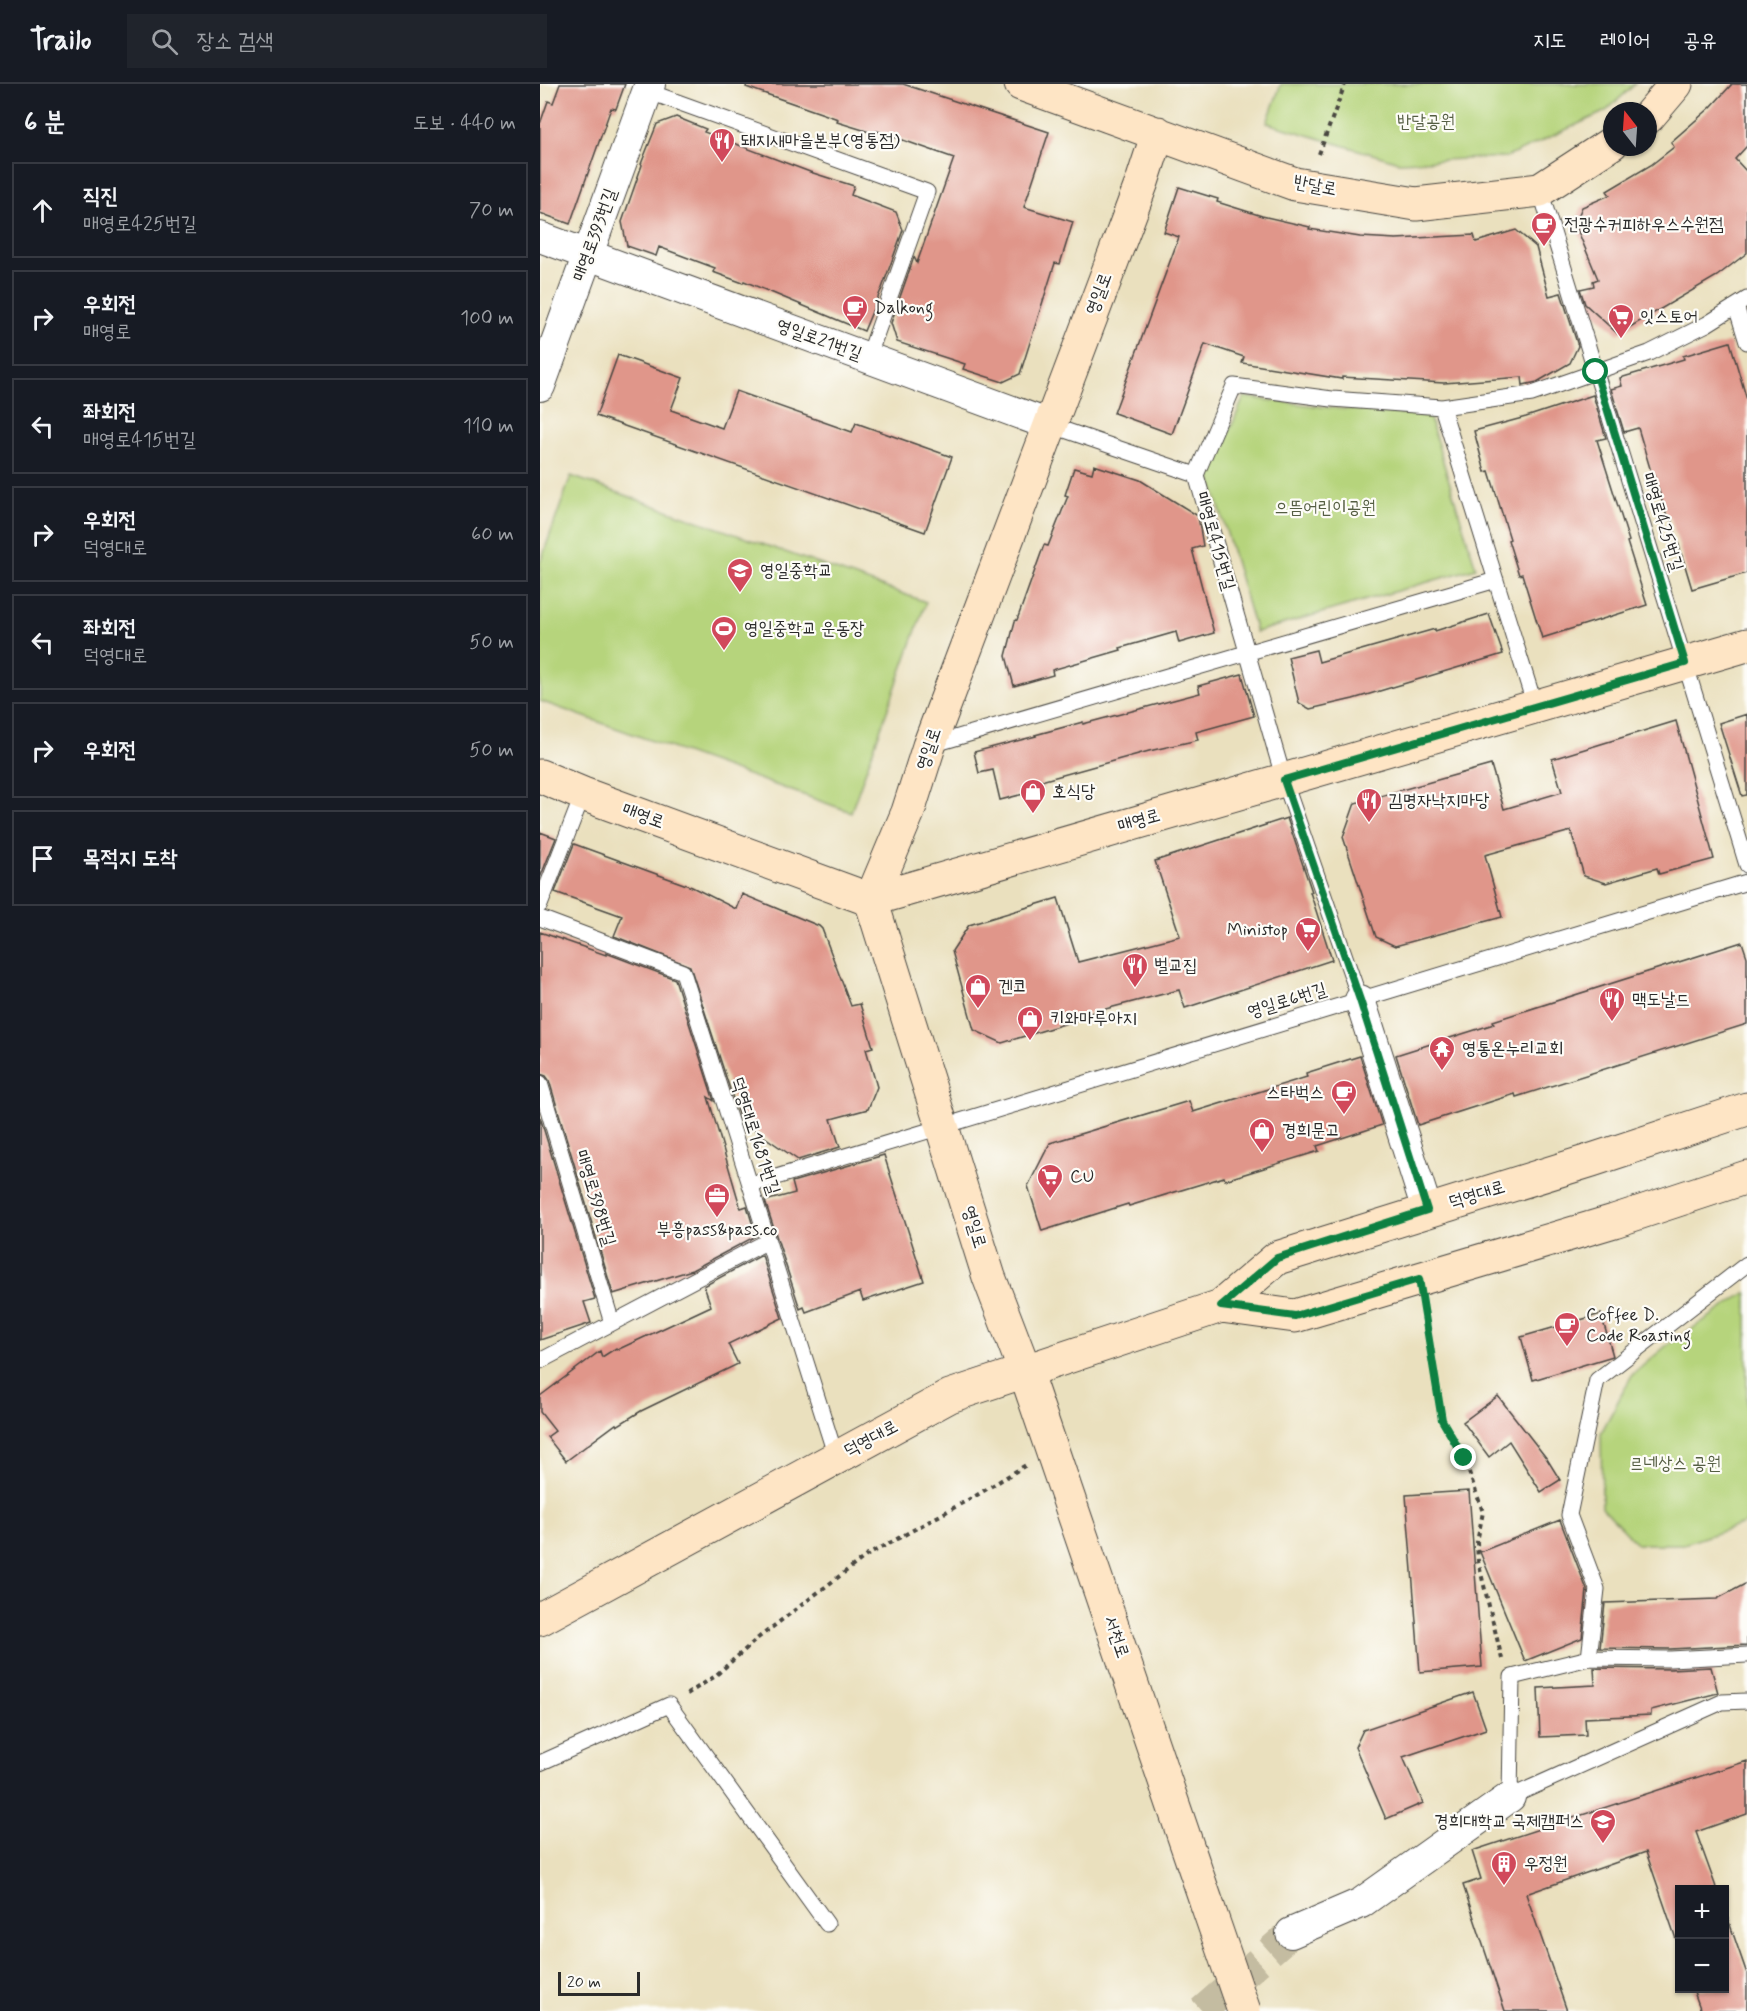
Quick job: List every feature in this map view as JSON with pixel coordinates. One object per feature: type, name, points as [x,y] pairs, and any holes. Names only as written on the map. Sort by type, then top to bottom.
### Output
[{"type":"street","name":"반달로","points":[[1020,84],[1295,184],[1416,204],[1540,190],[1603,149]]},
{"type":"street","points":[[1657,106],[1676,84]]},
{"type":"street","name":"매영로393번길","points":[[540,386],[649,88]]},
{"type":"street","name":"영일로","points":[[1025,1371],[989,1277],[871,900],[908,812],[929,746],[1142,182],[1158,134]]},
{"type":"street","name":"영일로21번길","points":[[540,237],[1050,425]]},
{"type":"street","name":"매영로","points":[[540,776],[871,900],[1747,645]]},
{"type":"street","name":"매영로415번길","points":[[1360,1000],[1427,1210]]},
{"type":"street","name":"덕영대로","points":[[540,1619],[950,1396],[1221,1306],[1277,1258],[1747,1109]]},
{"type":"street","name":"덕영대로","points":[[1221,1306],[1295,1316],[1614,1221],[1747,1177]]},
{"type":"street","name":"서천로","points":[[1025,1371],[1244,2011]]},
{"type":"street","points":[[1291,1933],[1361,1903],[1510,1797]]},
{"type":"lane","points":[[649,88],[927,192],[868,358]]},
{"type":"lane","name":"매영로425번길","points":[[1540,190],[1747,865]]},
{"type":"lane","points":[[1741,303],[1747,342]]},
{"type":"lane","name":"매영로415번길","points":[[1360,1000],[1284,780],[1196,475],[1234,386],[1332,399],[1442,407],[1532,394],[1649,353],[1707,324],[1741,303]]},
{"type":"lane","points":[[1442,407],[1535,706]]},
{"type":"lane","points":[[1050,425],[1196,475]]},
{"type":"lane","points":[[929,746],[1496,580]]},
{"type":"lane","points":[[540,905],[583,794]]},
{"type":"lane","name":"영일로6번길","points":[[750,1185],[1747,882]]},
{"type":"lane","name":"덕영대로1681번길","points":[[540,918],[683,972],[836,1457]]},
{"type":"lane","name":"매영로398번길","points":[[540,1083],[612,1323]]},
{"type":"lane","points":[[540,1361],[768,1241]]},
{"type":"lane","points":[[1589,1658],[1597,1589],[1569,1515],[1597,1380],[1747,1264]]},
{"type":"lane","points":[[1747,1655],[1670,1659],[1589,1658],[1512,1677],[1510,1797],[1722,1702],[1747,1701]]},
{"type":"lane","points":[[540,1763],[669,1705],[827,1924]]},
{"type":"path","points":[[1319,154],[1345,84]]},
{"type":"path","points":[[1419,1279],[1442,1420],[1464,1458],[1484,1512],[1477,1542],[1478,1561],[1501,1657]]},
{"type":"path","points":[[669,1705],[714,1677],[758,1638],[866,1556],[977,1495],[1052,1449]]},
{"type":"green space","name":"반달공원","points":[[1281,84],[1635,84],[1616,102],[1603,102],[1603,112],[1507,157],[1399,162],[1267,123]]},
{"type":"green space","name":"으뜸어린이공원","points":[[1244,397],[1332,408],[1429,416],[1476,568],[1256,632],[1210,476]]},
{"type":"green space","name":"영일중학교 운동장","points":[[571,476],[926,602],[851,812],[540,701],[540,563]]},
{"type":"green space","name":"르네상스 공원","points":[[1747,1292],[1747,1523],[1684,1544],[1637,1544],[1602,1507],[1601,1433],[1632,1375],[1666,1346]]},
{"type":"building","points":[[560,84],[625,84],[616,109],[611,108],[570,224],[540,213],[540,124],[548,101],[553,103]]},
{"type":"building","points":[[747,84],[903,84],[1049,132],[1024,207],[1073,222],[1060,264],[1055,263],[1020,374],[1003,382],[963,369],[965,364],[897,342],[891,323],[914,257],[917,263],[954,158],[877,131],[876,134],[837,122],[838,119],[746,87]]},
{"type":"building","points":[[1732,84],[1747,84],[1747,146],[1735,159],[1747,172],[1747,253],[1717,276],[1618,334],[1585,304],[1580,289],[1594,286],[1593,281],[1598,279],[1575,224],[1582,207],[1610,195],[1607,191],[1651,165],[1674,147],[1671,142],[1711,107]]},
{"type":"building","points":[[676,117],[706,129],[704,132],[854,186],[851,195],[896,212],[903,230],[864,331],[744,281],[743,283],[713,272],[715,268],[659,247],[656,256],[627,246],[622,222],[641,164],[657,124]]},
{"type":"building","points":[[1179,187],[1218,199],[1217,202],[1262,216],[1310,227],[1309,229],[1360,237],[1396,239],[1474,235],[1476,242],[1516,230],[1536,247],[1549,296],[1561,293],[1578,346],[1570,363],[1537,382],[1523,385],[1522,377],[1444,383],[1342,377],[1342,379],[1242,363],[1244,357],[1205,344],[1172,434],[1114,413],[1179,237],[1164,232]]},
{"type":"building","points":[[1730,342],[1747,400],[1747,573],[1692,589],[1670,516],[1667,517],[1638,428],[1624,432],[1611,389],[1622,386],[1620,378],[1684,359],[1683,356]]},
{"type":"building","points":[[618,355],[683,378],[671,410],[722,428],[736,391],[852,432],[856,423],[952,457],[925,532],[596,416]]},
{"type":"building","points":[[1593,395],[1606,438],[1597,440],[1647,605],[1542,638],[1522,574],[1519,575],[1489,471],[1485,472],[1474,431]]},
{"type":"building","points":[[1094,465],[1140,480],[1198,516],[1203,546],[1192,549],[1214,633],[1179,643],[1176,632],[1052,670],[1053,675],[1014,686],[1006,656],[1015,621],[1044,545],[1048,546],[1068,496],[1065,495],[1074,468],[1092,473]]},
{"type":"building","points":[[1489,614],[1503,654],[1353,699],[1310,709],[1299,703],[1288,657],[1316,650],[1319,662]]},
{"type":"building","points":[[1242,674],[1254,716],[1196,732],[1198,740],[1041,781],[1043,789],[1000,800],[993,770],[979,773],[974,752],[1200,693],[1198,686]]},
{"type":"building","points":[[1747,714],[1747,795],[1742,796],[1719,723]]},
{"type":"building","points":[[1676,721],[1714,859],[1659,874],[1657,868],[1606,883],[1584,876],[1571,831],[1485,855],[1502,917],[1395,946],[1376,937],[1343,837],[1355,803],[1491,765],[1504,809],[1562,792],[1552,759]]},
{"type":"building","points":[[1287,818],[1332,960],[1185,1008],[1179,990],[1086,1014],[1087,1017],[1002,1043],[974,1030],[952,951],[969,925],[1058,898],[1078,962],[1180,936],[1155,861]]},
{"type":"building","points":[[540,832],[556,838],[540,878]]},
{"type":"building","points":[[574,844],[692,887],[736,909],[742,894],[822,929],[851,1006],[860,1004],[873,1047],[866,1049],[877,1087],[868,1109],[831,1119],[840,1147],[798,1160],[740,1120],[690,966],[614,936],[622,916],[555,892]]},
{"type":"building","points":[[540,932],[606,955],[606,953],[675,979],[714,1101],[708,1097],[740,1206],[741,1208],[747,1206],[756,1236],[692,1270],[613,1294],[549,1080],[540,1074]]},
{"type":"building","points":[[1742,942],[1747,957],[1747,1024],[1516,1097],[1515,1094],[1418,1125],[1396,1055],[1494,1024],[1493,1021]]},
{"type":"building","points":[[1360,1056],[1382,1125],[1317,1146],[1319,1151],[1225,1180],[1224,1177],[1129,1206],[1128,1204],[1042,1231],[1028,1186],[1050,1143],[1189,1101],[1193,1112],[1307,1077],[1306,1073]]},
{"type":"building","points":[[540,1117],[595,1299],[584,1302],[591,1323],[540,1340]]},
{"type":"building","points":[[884,1155],[924,1281],[863,1301],[860,1292],[806,1312],[804,1307],[800,1309],[765,1201],[795,1193],[792,1182]]},
{"type":"building","points":[[762,1255],[782,1318],[728,1344],[738,1364],[641,1411],[617,1426],[616,1424],[566,1461],[547,1437],[555,1431],[540,1412],[540,1396],[600,1351],[602,1357],[616,1348],[617,1350],[711,1306],[704,1286]]},
{"type":"building","points":[[1601,1314],[1613,1356],[1533,1380],[1521,1337]]},
{"type":"building","points":[[1498,1396],[1547,1459],[1560,1480],[1541,1492],[1509,1441],[1489,1457],[1463,1422]]},
{"type":"building","points":[[1469,1491],[1482,1667],[1420,1672],[1406,1495]]},
{"type":"building","points":[[1560,1520],[1587,1590],[1582,1638],[1525,1661],[1480,1552]]},
{"type":"building","points":[[1747,1583],[1747,1645],[1670,1649],[1600,1648],[1605,1603],[1717,1599]]},
{"type":"building","points":[[1711,1667],[1718,1693],[1651,1710],[1651,1715],[1585,1718],[1586,1735],[1540,1737],[1538,1688],[1595,1685],[1594,1668]]},
{"type":"building","points":[[1473,1692],[1486,1729],[1403,1757],[1423,1803],[1386,1819],[1355,1747],[1363,1730]]},
{"type":"building","name":"우정원","points":[[1747,1761],[1747,1814],[1696,1832],[1715,1885],[1675,1885],[1675,1936],[1646,1852],[1526,1894],[1567,2011],[1505,2011],[1463,1885],[1481,1879],[1472,1851]]},
{"type":"building","points":[[1729,1922],[1747,1974],[1747,2011],[1701,2011],[1694,1993],[1729,1993]]},
{"type":"tunnel","points":[[1202,2011],[1291,1933]]},
{"type":"place","name":"돼지새마을본부(영통점)","points":[[722,164]]},
{"type":"place","name":"전광수커피하우스수원점","points":[[1544,248]]},
{"type":"place","name":"Dalkong","points":[[855,331]]},
{"type":"place","name":"잇스토어","points":[[1621,340]]},
{"type":"place","name":"영일중학교","points":[[740,594]]},
{"type":"place","name":"영일중학교 운동장","points":[[724,652]]},
{"type":"place","name":"호식당","points":[[1033,815]]},
{"type":"place","name":"김명자낙지마당","points":[[1369,824]]},
{"type":"place","name":"Ministop","points":[[1308,953]]},
{"type":"place","name":"벌교집","points":[[1135,989]]},
{"type":"place","name":"겐코","points":[[978,1010]]},
{"type":"place","name":"맥도날드","points":[[1612,1023]]},
{"type":"place","name":"키와마루아지","points":[[1030,1042]]},
{"type":"place","name":"영통온누리교회","points":[[1442,1072]]},
{"type":"place","name":"스타벅스","points":[[1344,1116]]},
{"type":"place","name":"경희문고","points":[[1262,1154]]},
{"type":"place","name":"CU","points":[[1050,1200]]},
{"type":"place","name":"부흥pass&pass.co","points":[[717,1219]]},
{"type":"place","name":"Coffee D. Code Roasting","points":[[1567,1348]]},
{"type":"place","name":"경희대학교 국제캠퍼스","points":[[1603,1845]]},
{"type":"place","name":"우정원","points":[[1504,1887]]},
{"type":"route","points":[[1464,1458],[1442,1420],[1419,1279],[1295,1316],[1221,1306],[1277,1258],[1427,1210],[1360,1000],[1284,780],[1685,663],[1596,372]]}]
